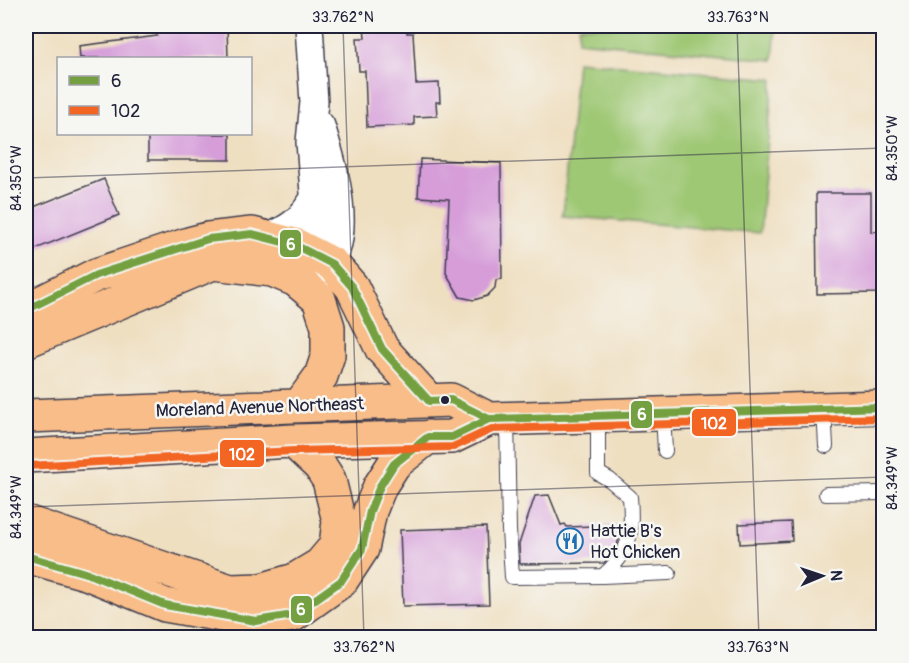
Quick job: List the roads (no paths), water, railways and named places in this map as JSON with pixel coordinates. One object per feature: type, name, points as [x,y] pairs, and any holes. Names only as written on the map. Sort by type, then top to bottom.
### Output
[{"type":"highway","points":[[26,310],[96,275],[189,243],[252,234],[295,245],[325,260],[352,287],[382,349],[429,401]]},
{"type":"highway","points":[[26,341],[213,263],[272,270],[296,280],[314,295],[328,327],[328,355],[321,376],[300,405]]},
{"type":"highway","name":"Moreland Avenue Northeast","points":[[26,416],[451,400],[498,419]]},
{"type":"highway","name":"Moreland Avenue Northeast","points":[[26,456],[293,441],[452,436],[498,419],[884,407]]},
{"type":"highway","points":[[26,556],[89,574],[165,605],[256,621],[293,615],[341,581],[362,549],[370,511],[380,486],[394,464],[428,437]]},
{"type":"highway","points":[[26,522],[230,591],[278,587],[320,565],[336,546],[339,521],[329,480],[320,466],[293,441]]},
{"type":"street","points":[[309,26],[314,102],[310,142],[315,197],[325,260]]},
{"type":"street","points":[[314,102],[336,185],[339,208],[339,238],[325,260],[314,295]]},
{"type":"street","points":[[268,238],[288,229],[302,218],[315,197]]},
{"type":"lane","points":[[824,409],[826,447]]},
{"type":"lane","points":[[663,414],[665,451]]},
{"type":"lane","points":[[598,416],[598,473],[630,497],[631,514],[627,546],[618,563],[603,576]]},
{"type":"lane","points":[[498,419],[512,577],[669,573]]},
{"type":"lane","points":[[826,494],[884,493]]},
{"type":"place","name":"Hattie B's Hot Chicken","points":[[570,541]]}]
